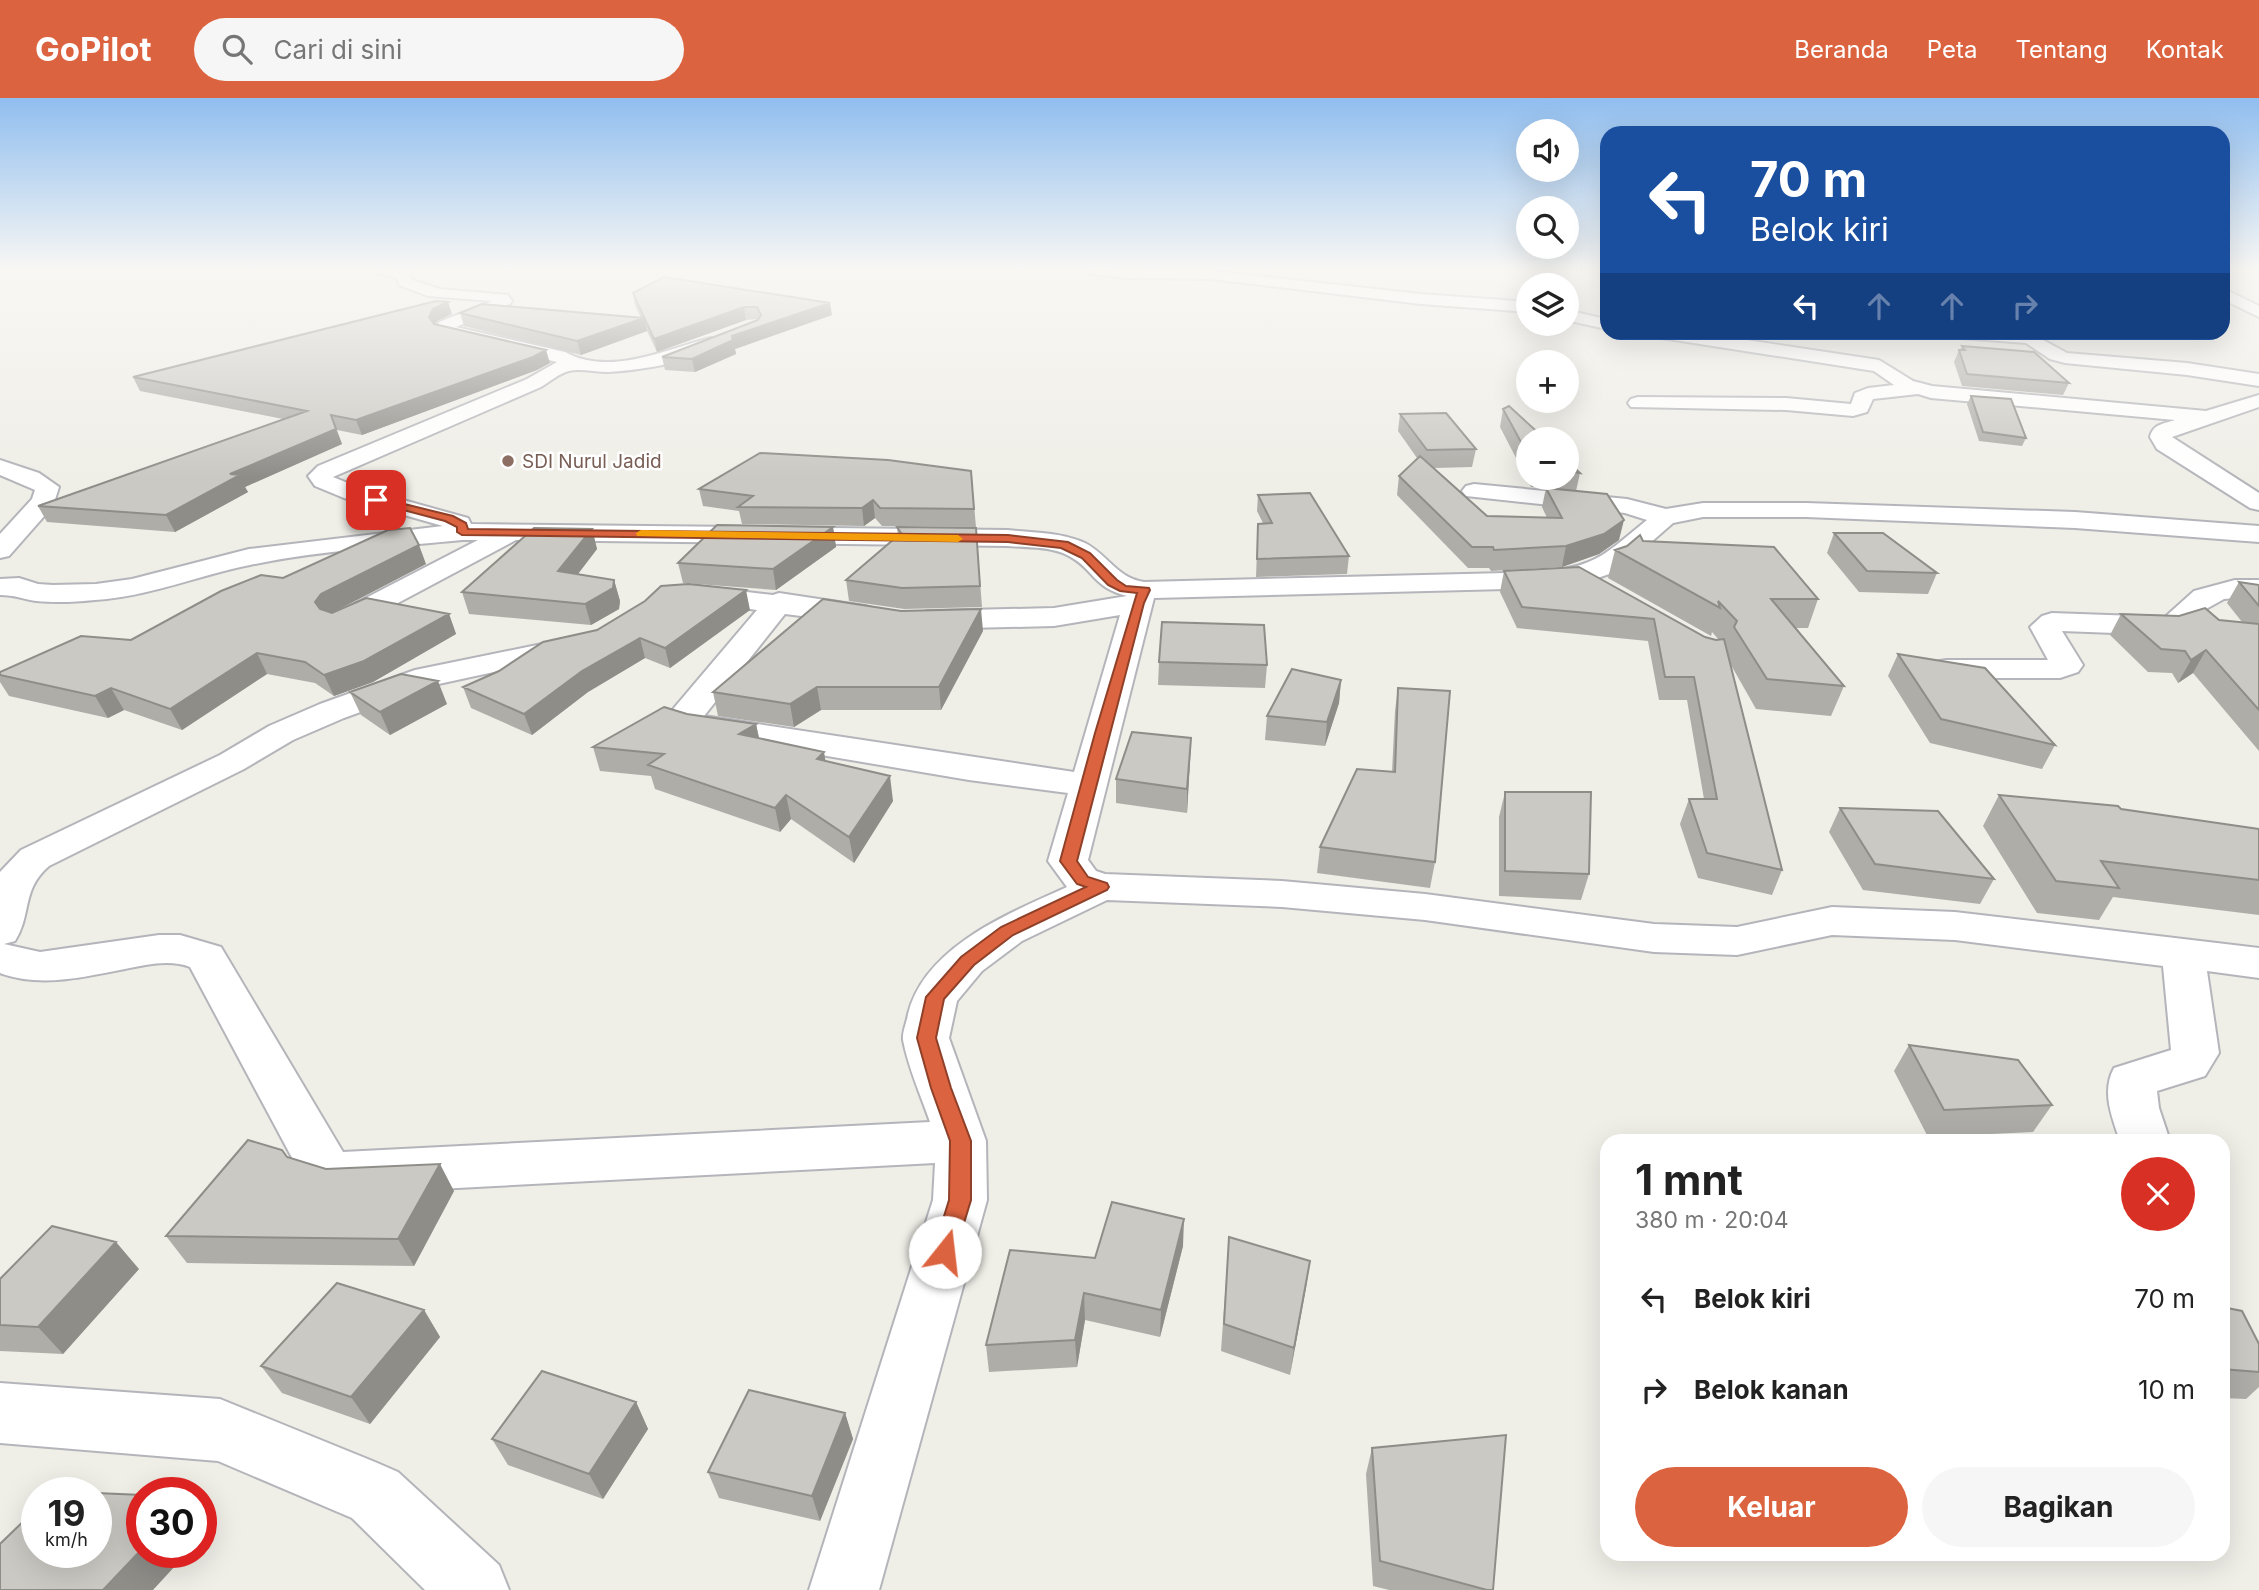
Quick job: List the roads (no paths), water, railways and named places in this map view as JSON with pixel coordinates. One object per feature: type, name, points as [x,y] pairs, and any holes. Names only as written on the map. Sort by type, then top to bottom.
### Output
[{"type":"street","points":[[487,340],[559,356],[570,362],[567,365]]},
{"type":"street","points":[[462,532],[463,525],[449,519],[352,494],[323,481],[320,476],[326,471],[534,383],[567,365],[641,366],[689,352],[718,340]]},
{"type":"street","points":[[1708,340],[1880,366],[1916,388]]},
{"type":"street","points":[[2035,340],[2065,358],[2142,367],[2218,371],[2259,380]]},
{"type":"street","points":[[1638,403],[1786,404],[1853,410],[1860,408],[1863,397],[1868,394],[1916,388],[2207,417]]},
{"type":"street","points":[[2259,401],[2162,431],[2161,437],[2165,444],[2259,503]]},
{"type":"street","points":[[0,467],[47,487],[44,501],[0,551]]},
{"type":"street","points":[[1475,491],[1627,506],[1665,517],[1703,510],[1806,510],[2075,520],[2259,534]]},
{"type":"street","points":[[664,594],[693,593],[779,602],[898,620],[1054,617],[1141,597],[1544,580],[1592,583],[1608,565],[1665,517]]},
{"type":"street","points":[[0,558],[10,587],[34,592],[96,592],[132,587],[249,557],[299,549],[462,532],[1008,538],[1077,549],[1112,583],[1141,597]]},
{"type":"street","points":[[341,622],[512,532]]},
{"type":"street","points":[[1946,669],[2060,668],[2067,665],[2045,627],[2052,622],[2167,626],[2180,622],[2187,610],[2213,591],[2236,587],[2259,588]]},
{"type":"street","points":[[1141,597],[1087,785],[1069,861],[1082,880],[1101,887],[1282,894],[1425,907],[1654,938],[1737,941],[1832,921],[1955,926],[2259,964]]},
{"type":"street","points":[[779,602],[690,708],[687,716],[691,724],[969,769],[1087,785]]},
{"type":"street","points":[[0,931],[10,886],[19,870],[35,858],[232,762],[281,733],[426,677],[569,648],[598,639]]},
{"type":"street","points":[[844,1590],[960,1200],[961,1141],[926,1038],[935,997],[967,961],[1007,931],[1101,887]]},
{"type":"street","points":[[0,957],[12,964],[39,967],[158,950],[181,949],[206,957],[323,1167],[343,1173],[961,1141]]},
{"type":"street","points":[[2143,1134],[2134,1108],[2131,1081],[2188,1063],[2194,1053],[2183,953]]},
{"type":"street","points":[[0,1413],[220,1430],[375,1495],[474,1590]]},
{"type":"place","name":"SDI Nurul Jadid","points":[[508,461]]}]
